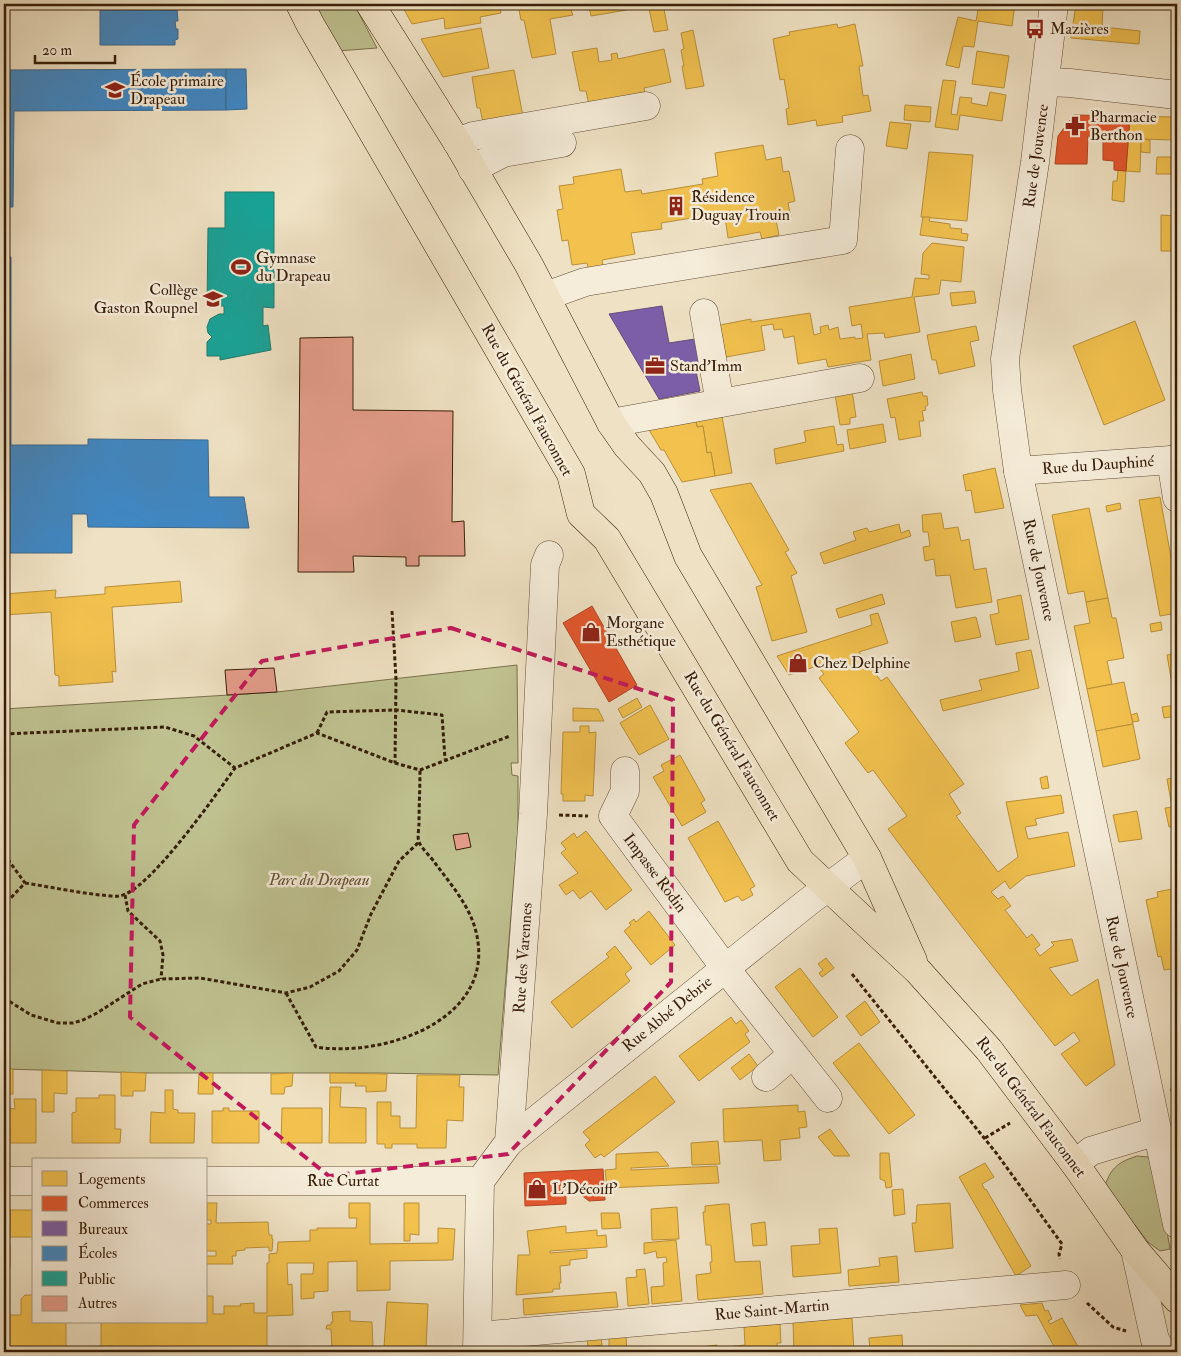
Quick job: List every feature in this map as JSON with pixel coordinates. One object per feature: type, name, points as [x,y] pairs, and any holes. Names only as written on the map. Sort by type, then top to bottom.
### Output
[{"type":"main road","name":"Rue du Général Fauconnet","points":[[300,4],[571,474],[581,514],[607,539],[800,860],[827,888],[918,972],[990,1050],[1075,1164],[1135,1250],[1177,1300]]},
{"type":"main road","name":"Rue du Général Fauconnet","points":[[370,4],[457,142],[546,296],[610,423],[627,446],[652,473],[664,494],[688,556],[867,858],[918,972]]},
{"type":"street","name":"Rue de Jouvence","points":[[1054,4],[1046,82],[1005,359],[1007,390],[1018,471],[1177,1224]]},
{"type":"street","points":[[1046,82],[1070,83],[1177,96]]},
{"type":"street","points":[[457,142],[473,136],[646,106]]},
{"type":"street","points":[[472,169],[503,153],[562,143]]},
{"type":"street","points":[[546,296],[585,282],[843,240],[850,149]]},
{"type":"street","points":[[704,313],[720,403]]},
{"type":"street","points":[[610,423],[860,378]]},
{"type":"street","points":[[1174,461],[1177,498]]},
{"type":"street","name":"Rue du Dauphiné","points":[[1018,471],[1174,461]]},
{"type":"street","name":"Rue des Varennes","points":[[509,1142],[534,814],[545,565],[549,555]]},
{"type":"street","name":"Impasse Rodin","points":[[625,771],[625,791],[613,816],[725,968],[828,1098]]},
{"type":"street","points":[[827,888],[867,858]]},
{"type":"street","name":"Rue Abbé Debrie","points":[[509,1142],[827,888]]},
{"type":"street","points":[[766,1077],[793,1054]]},
{"type":"street","points":[[1075,1164],[1091,1151],[1157,1131]]},
{"type":"street","name":"Rue de Jouvence","points":[[1157,1131],[1177,1177]]},
{"type":"street","points":[[477,1344],[480,1180],[509,1142]]},
{"type":"street","name":"Rue Curtat","points":[[208,1181],[480,1180]]},
{"type":"street","points":[[4,1181],[32,1181]]},
{"type":"street","name":"Rue du Général Fauconnet","points":[[1135,1250],[1159,1346]]},
{"type":"street","name":"Rue Saint-Martin","points":[[477,1344],[1066,1285]]},
{"type":"path","points":[[392,611],[396,679],[395,763]]},
{"type":"path","points":[[4,854],[25,883],[84,893],[125,895],[147,879],[175,848],[235,768],[317,733],[327,712],[396,710],[442,715],[445,760]]},
{"type":"path","points":[[4,734],[165,726],[194,736],[235,768]]},
{"type":"path","points":[[317,733],[395,763],[420,770],[516,734],[537,730]]},
{"type":"path","points":[[286,993],[316,1047],[354,1049],[394,1042],[423,1031],[457,1006],[473,981],[478,948],[475,927],[464,904],[419,842],[420,770]]},
{"type":"path","points":[[534,814],[613,816]]},
{"type":"path","points":[[4,998],[31,1015],[58,1023],[73,1023],[97,1013],[142,984],[161,979],[200,978],[286,993],[310,987],[339,971],[357,950],[371,914],[399,861],[419,842]]},
{"type":"path","points":[[4,905],[25,883]]},
{"type":"path","points":[[125,895],[128,911],[160,941],[163,955],[161,979]]},
{"type":"path","points":[[852,974],[991,1146],[1062,1244],[1059,1254],[1066,1285],[1114,1327],[1159,1346]]},
{"type":"highlighted area","points":[[451,628],[673,700],[671,982],[508,1154],[329,1176],[130,1017],[134,825],[262,661]]},
{"type":"green space","points":[[309,4],[354,4],[377,48],[337,51]]},
{"type":"green space","name":"Parc du Drapeau","points":[[517,665],[518,763],[511,763],[512,775],[518,776],[518,828],[498,1075],[146,1073],[4,1069],[4,709],[277,692]]},
{"type":"green space","points":[[1137,1156],[1148,1157],[1157,1171],[1170,1249],[1160,1251],[1148,1242],[1105,1186],[1116,1166]]},
{"type":"building: Logements","points":[[401,4],[626,4],[627,10],[591,16],[589,7],[571,10],[573,15],[550,19],[556,54],[532,58],[524,20],[521,20],[518,5],[500,9],[501,13],[480,17],[481,23],[445,29],[444,18],[412,24]]},
{"type":"building: Logements","points":[[648,4],[663,4],[668,30],[654,32]]},
{"type":"building: Logements","points":[[979,4],[1015,4],[1012,26],[978,21],[974,47],[963,46],[959,68],[946,65],[958,17],[976,21]]},
{"type":"building: Logements","points":[[1076,4],[1111,4],[1111,6],[1103,6],[1102,27],[1140,31],[1139,44],[1071,38]]},
{"type":"building: Logements","points":[[1117,4],[1129,4],[1129,7],[1117,7]]},
{"type":"building: Logements","points":[[837,24],[838,28],[855,24],[863,66],[859,66],[863,96],[868,95],[871,111],[842,116],[843,122],[817,126],[816,120],[788,125],[786,109],[789,108],[784,79],[780,80],[773,39],[790,35],[789,32]]},
{"type":"building: Logements","points":[[481,28],[489,68],[443,77],[421,39]]},
{"type":"building: Logements","points":[[693,30],[704,86],[686,89],[682,66],[684,66],[681,50],[684,49],[681,33]]},
{"type":"building: Logements","points":[[597,48],[599,62],[612,60],[611,54],[617,53],[618,59],[664,49],[671,82],[644,88],[645,96],[589,105],[586,91],[580,91],[572,52]]},
{"type":"building: Logements","points":[[977,51],[1009,56],[1004,88],[972,84]]},
{"type":"building: Logements","points":[[514,70],[523,116],[483,123],[480,108],[477,108],[472,77]]},
{"type":"building: Logements","points":[[943,80],[956,81],[951,114],[957,115],[960,97],[972,98],[971,103],[987,106],[990,92],[1006,95],[1002,121],[960,115],[958,130],[935,127]]},
{"type":"building: Logements","points":[[905,105],[931,107],[930,122],[904,120]]},
{"type":"building: Logements","points":[[1130,116],[1176,117],[1175,140],[1141,139],[1140,172],[1126,171]]},
{"type":"building: Logements","points":[[890,122],[911,124],[907,149],[886,146]]},
{"type":"building: Logements","points":[[1141,139],[1150,140],[1150,153],[1141,152]]},
{"type":"building: Logements","name":"Résidence Duguay Trouin","points":[[763,145],[766,160],[781,157],[783,172],[789,171],[795,201],[788,203],[791,217],[776,220],[779,235],[762,239],[760,232],[728,238],[725,217],[693,222],[692,218],[661,223],[662,229],[631,233],[635,254],[602,260],[603,266],[588,268],[587,263],[572,265],[568,240],[562,241],[557,210],[563,209],[559,186],[574,184],[573,177],[621,169],[625,192],[641,190],[642,194],[703,184],[702,179],[718,176],[715,153]]},
{"type":"building: Logements","points":[[929,152],[973,155],[967,221],[921,217]]},
{"type":"building: Logements","points":[[1157,157],[1173,157],[1172,174],[1156,174]]},
{"type":"building: Logements","points":[[1118,170],[1126,171],[1124,202],[1112,200],[1113,181],[1117,181]]},
{"type":"building: Logements","points":[[1161,215],[1177,216],[1177,251],[1161,251]]},
{"type":"building: Logements","points":[[923,217],[930,217],[929,221],[950,224],[950,228],[962,229],[961,233],[968,234],[967,241],[920,235]]},
{"type":"building: Logements","points":[[932,243],[964,247],[961,282],[941,280],[939,294],[914,297],[920,332],[885,338],[884,333],[867,334],[871,360],[828,367],[826,359],[798,364],[794,336],[784,338],[782,329],[774,330],[773,324],[761,326],[765,350],[726,357],[720,325],[751,319],[751,322],[810,313],[814,335],[821,333],[820,327],[828,325],[829,330],[838,327],[840,339],[863,338],[861,324],[852,326],[849,307],[912,297],[915,278],[929,279],[929,275],[921,274],[923,253]]},
{"type":"building: Logements","points":[[974,291],[976,303],[952,306],[950,293]]},
{"type":"building: Logements","points":[[1135,321],[1165,400],[1104,425],[1073,346]]},
{"type":"building: Logements","points":[[976,326],[979,340],[970,342],[975,366],[939,374],[936,360],[932,360],[927,335]]},
{"type":"building: Logements","points":[[911,354],[915,379],[883,386],[879,361]]},
{"type":"building: Logements","points":[[852,391],[856,417],[850,418],[850,424],[840,425],[835,394]]},
{"type":"building: Logements","points":[[922,392],[923,396],[927,396],[928,405],[925,407],[926,410],[922,411],[924,421],[919,421],[921,436],[899,440],[895,417],[891,418],[887,399]]},
{"type":"building: Logements","points":[[722,416],[732,473],[715,476],[711,452],[707,453],[703,426],[697,427],[696,420]]},
{"type":"building: Logements","points":[[696,420],[697,427],[703,426],[707,453],[711,452],[715,476],[682,482],[664,450],[661,450],[648,428]]},
{"type":"building: Logements","points":[[883,424],[886,442],[850,449],[847,430]]},
{"type":"building: Logements","points":[[834,426],[837,445],[843,444],[844,451],[776,464],[774,449],[806,442],[804,431]]},
{"type":"building: Logements","points":[[995,468],[1004,508],[975,513],[971,490],[966,491],[963,475]]},
{"type":"building: Logements","points":[[751,483],[789,550],[785,552],[797,573],[791,576],[807,632],[772,641],[756,587],[762,585],[710,490]]},
{"type":"building: Logements","points":[[1160,497],[1177,590],[1177,613],[1160,616],[1139,500]]},
{"type":"building: Logements","points":[[1120,503],[1121,509],[1107,512],[1106,506]]},
{"type":"building: Logements","points":[[1089,508],[1108,598],[1086,602],[1084,591],[1068,594],[1052,515]]},
{"type":"building: Logements","points":[[941,513],[944,529],[958,527],[961,541],[969,539],[974,570],[986,568],[992,602],[956,608],[950,575],[936,576],[934,559],[925,561],[923,547],[930,546],[928,532],[923,532],[922,515]]},
{"type":"building: Logements","points":[[899,524],[901,533],[909,530],[911,536],[824,564],[820,553],[856,540],[853,532],[867,528],[869,532]]},
{"type":"building: Logements","points":[[180,581],[182,602],[112,607],[116,672],[112,671],[113,682],[59,686],[59,676],[55,675],[51,612],[4,615],[4,594],[56,590],[55,598],[105,594],[105,587]]},
{"type":"building: Logements","points":[[882,594],[885,604],[839,618],[836,609]]},
{"type":"building: Logements","points":[[1021,595],[1029,639],[996,645],[990,615],[999,613],[997,600]]},
{"type":"building: Logements","points":[[1108,598],[1112,618],[1116,618],[1124,658],[1107,661],[1112,684],[1087,689],[1074,626],[1090,623],[1086,602]]},
{"type":"building: Logements","points":[[878,613],[888,643],[859,652],[881,681],[887,677],[964,784],[949,794],[961,813],[956,816],[998,872],[1018,857],[1006,802],[1061,795],[1064,813],[1035,819],[1037,825],[1025,827],[1028,839],[1068,832],[1075,866],[1026,876],[1010,889],[1005,881],[991,892],[998,899],[1003,896],[1011,906],[1005,910],[1027,938],[1032,934],[1040,945],[1035,949],[1040,956],[1054,945],[1051,942],[1072,939],[1078,961],[1049,968],[1071,996],[1098,979],[1115,1065],[1086,1086],[1061,1054],[1080,1041],[1074,1032],[1055,1046],[888,829],[907,816],[873,770],[868,773],[845,743],[859,732],[819,678],[824,674],[817,666],[789,675],[777,656],[872,625],[870,615]]},
{"type":"building: Logements","points":[[976,617],[981,637],[955,642],[951,622]]},
{"type":"building: Logements","points":[[1161,622],[1162,630],[1151,632],[1150,624]]},
{"type":"building: Logements","points":[[1031,650],[1039,688],[943,711],[940,700],[982,690],[979,680],[1019,671],[1016,653]]},
{"type":"building: Logements","points":[[1177,653],[1177,713],[1167,655]]},
{"type":"building: Logements","points":[[1124,682],[1133,724],[1096,731],[1087,689]]},
{"type":"building: Logements","points":[[637,698],[642,707],[623,718],[618,709]]},
{"type":"building: Logements","points":[[650,705],[669,739],[639,755],[620,723]]},
{"type":"building: Logements","points":[[1176,705],[1177,716],[1164,718],[1162,707]]},
{"type":"building: Logements","points":[[573,708],[598,709],[604,721],[573,721]]},
{"type":"building: Logements","points":[[1137,713],[1139,721],[1133,722],[1131,715]]},
{"type":"building: Logements","points":[[1133,724],[1140,759],[1103,767],[1096,731]]},
{"type":"building: Logements","points":[[580,726],[589,726],[589,733],[596,732],[593,796],[585,795],[585,801],[563,801],[563,794],[561,794],[563,732],[580,732]]},
{"type":"building: Logements","points":[[680,755],[705,800],[701,803],[706,812],[682,826],[653,777],[664,771],[661,765]]},
{"type":"building: Logements","points":[[1047,776],[1049,788],[1042,789],[1040,778]]},
{"type":"building: Logements","points":[[1177,777],[1177,826],[1169,827],[1165,808],[1172,807],[1167,779]]},
{"type":"building: Logements","points":[[1137,811],[1142,839],[1119,842],[1113,815]]},
{"type":"building: Logements","points":[[718,821],[755,886],[750,889],[753,895],[742,901],[738,896],[725,902],[688,838]]},
{"type":"building: Logements","points":[[586,831],[632,890],[606,910],[591,891],[580,899],[573,890],[566,895],[559,885],[578,873],[561,853],[566,849],[561,843],[574,833],[577,838]]},
{"type":"building: Logements","points":[[1177,888],[1177,968],[1164,970],[1161,956],[1158,957],[1146,900],[1158,897],[1157,892]]},
{"type":"building: Logements","points":[[649,911],[675,945],[651,965],[624,931],[631,925],[629,923],[634,919],[636,922]]},
{"type":"building: Logements","points":[[615,946],[632,968],[625,974],[630,981],[572,1028],[551,1002],[609,957],[606,954]]},
{"type":"building: Logements","points":[[826,958],[834,968],[822,977],[819,973],[823,970],[818,964]]},
{"type":"building: Logements","points":[[800,968],[838,1017],[813,1037],[775,987]]},
{"type":"building: Logements","points":[[865,1001],[880,1022],[861,1036],[846,1016]]},
{"type":"building: Logements","points":[[731,1017],[736,1024],[741,1020],[749,1031],[745,1034],[750,1042],[699,1081],[679,1056]]},
{"type":"building: Logements","points":[[859,1043],[915,1115],[889,1134],[833,1063]]},
{"type":"building: Logements","points":[[749,1054],[758,1066],[740,1080],[731,1068]]},
{"type":"building: Logements","points":[[4,1069],[13,1069],[13,1094],[4,1094]]},
{"type":"building: Logements","points":[[42,1070],[67,1071],[67,1094],[54,1093],[54,1112],[42,1112]]},
{"type":"building: Logements","points":[[121,1072],[146,1073],[145,1091],[133,1091],[133,1096],[121,1096]]},
{"type":"building: Logements","points":[[199,1073],[213,1073],[213,1094],[198,1094]]},
{"type":"building: Logements","points":[[293,1073],[292,1086],[285,1087],[284,1094],[271,1094],[271,1074]]},
{"type":"building: Logements","points":[[330,1073],[387,1074],[386,1091],[366,1092],[366,1086],[355,1086],[356,1083],[330,1083]]},
{"type":"building: Logements","points":[[417,1075],[460,1075],[459,1087],[464,1087],[463,1121],[447,1120],[446,1148],[417,1148],[417,1144],[392,1144],[392,1148],[385,1148],[385,1144],[377,1144],[377,1102],[391,1102],[391,1116],[400,1116],[400,1128],[416,1128]]},
{"type":"building: Logements","points":[[655,1076],[675,1102],[604,1157],[601,1154],[595,1158],[585,1145],[590,1140],[583,1132]]},
{"type":"building: Logements","points":[[1177,1086],[1177,1107],[1170,1089]]},
{"type":"building: Logements","points":[[330,1087],[341,1087],[340,1107],[366,1108],[366,1143],[329,1143]]},
{"type":"building: Logements","points":[[165,1090],[173,1090],[173,1109],[178,1110],[178,1113],[195,1113],[194,1143],[150,1143],[151,1112],[165,1113]]},
{"type":"building: Logements","points":[[99,1095],[115,1095],[115,1129],[121,1129],[120,1143],[72,1143],[72,1113],[76,1112],[76,1098],[99,1098]]},
{"type":"building: Logements","points":[[14,1099],[36,1099],[36,1143],[4,1143],[4,1112],[8,1113],[9,1108],[15,1109]]},
{"type":"building: Logements","points":[[798,1105],[798,1112],[805,1111],[807,1127],[799,1128],[800,1138],[780,1140],[781,1160],[764,1161],[762,1140],[724,1142],[723,1109]]},
{"type":"building: Logements","points":[[223,1108],[229,1108],[229,1111],[259,1111],[259,1143],[212,1143],[212,1111],[223,1111]]},
{"type":"building: Logements","points":[[282,1108],[322,1108],[322,1143],[281,1143]]},
{"type":"building: Logements","points":[[830,1129],[850,1156],[834,1156],[818,1137]]},
{"type":"building: Logements","points":[[718,1141],[720,1164],[692,1165],[691,1143]]},
{"type":"building: Logements","points":[[658,1152],[669,1166],[631,1168],[631,1170],[717,1166],[719,1183],[607,1188],[605,1170],[616,1169],[616,1154]]},
{"type":"building: Logements","points":[[880,1153],[889,1153],[892,1187],[886,1188],[885,1181],[880,1179]]},
{"type":"building: Logements","points":[[985,1163],[994,1177],[982,1184],[1031,1266],[1016,1276],[959,1177]]},
{"type":"building: Logements","points":[[903,1189],[905,1214],[894,1216],[892,1190]]},
{"type":"building: Logements","points":[[208,1203],[217,1203],[216,1223],[268,1222],[269,1235],[272,1235],[273,1239],[272,1251],[269,1251],[269,1247],[245,1248],[245,1250],[236,1251],[236,1256],[232,1256],[233,1264],[208,1264],[208,1256],[216,1256],[216,1251],[208,1251],[208,1224],[211,1224],[211,1220],[208,1220]]},
{"type":"building: Logements","points":[[349,1203],[370,1203],[370,1244],[438,1243],[438,1228],[455,1229],[453,1260],[390,1261],[390,1290],[357,1291],[357,1261],[328,1262],[328,1291],[314,1292],[314,1298],[301,1299],[301,1274],[313,1274],[314,1263],[287,1263],[288,1285],[292,1284],[293,1315],[267,1316],[267,1349],[235,1349],[235,1352],[212,1352],[212,1349],[170,1350],[171,1347],[144,1350],[144,1352],[124,1352],[124,1350],[113,1351],[113,1346],[101,1347],[101,1324],[208,1324],[208,1296],[213,1296],[213,1314],[224,1314],[224,1306],[241,1306],[240,1304],[254,1303],[254,1313],[267,1313],[267,1263],[269,1263],[269,1254],[277,1253],[278,1242],[310,1241],[310,1230],[317,1230],[317,1228],[356,1228],[357,1218],[349,1218]]},
{"type":"building: Logements","points":[[404,1203],[419,1203],[419,1235],[410,1234],[410,1241],[404,1241]]},
{"type":"building: Logements","points":[[950,1203],[953,1248],[915,1252],[912,1223],[916,1223],[917,1205]]},
{"type":"building: Logements","points":[[729,1204],[735,1262],[760,1261],[763,1294],[698,1300],[696,1275],[711,1273],[710,1262],[712,1262],[711,1245],[706,1245],[703,1212],[705,1212],[705,1206]]},
{"type":"building: Logements","points":[[677,1207],[679,1239],[652,1240],[651,1209]]},
{"type":"building: Logements","points":[[10,1210],[32,1210],[32,1237],[10,1237]]},
{"type":"building: Logements","points":[[601,1213],[619,1213],[621,1228],[602,1229]]},
{"type":"building: Logements","points":[[765,1222],[767,1245],[753,1246],[751,1224]]},
{"type":"building: Logements","points":[[566,1226],[566,1233],[597,1230],[597,1236],[606,1235],[607,1247],[550,1251],[550,1253],[587,1250],[587,1258],[570,1260],[570,1265],[560,1266],[560,1289],[553,1289],[553,1292],[516,1295],[518,1255],[530,1255],[527,1231]]},
{"type":"building: Logements","points":[[837,1228],[841,1273],[793,1277],[791,1246],[820,1244],[819,1229]]},
{"type":"building: Logements","points":[[676,1240],[682,1301],[652,1304],[651,1287],[664,1286],[663,1263],[667,1262],[666,1257],[657,1258],[656,1251],[644,1254],[644,1243]]},
{"type":"building: Logements","points":[[4,1245],[10,1245],[10,1267],[4,1267]]},
{"type":"building: Logements","points":[[897,1256],[899,1282],[849,1286],[848,1270],[880,1266],[879,1258]]},
{"type":"building: Logements","points":[[645,1269],[649,1304],[628,1306],[626,1278],[637,1277],[636,1270]]},
{"type":"building: Logements","points":[[616,1292],[618,1307],[524,1315],[523,1299]]},
{"type":"building: Logements","points":[[25,1295],[32,1295],[32,1324],[66,1324],[66,1347],[56,1347],[56,1352],[8,1352],[8,1349],[4,1349],[4,1315],[21,1315],[21,1299]]},
{"type":"building: Logements","points":[[387,1302],[428,1304],[426,1349],[384,1347]]},
{"type":"building: Logements","points":[[1042,1303],[1045,1311],[1048,1310],[1052,1319],[1048,1321],[1050,1324],[1062,1318],[1081,1352],[1057,1352],[1037,1315],[1026,1316],[1020,1305]]},
{"type":"building: Logements","points":[[350,1311],[350,1321],[372,1322],[373,1349],[364,1348],[364,1351],[332,1351],[331,1329],[326,1329],[327,1325],[331,1325],[331,1322],[333,1322],[332,1312]]},
{"type":"building: Logements","points":[[852,1318],[854,1352],[794,1352],[793,1322]]},
{"type":"building: Logements","points":[[780,1324],[781,1343],[777,1343],[778,1352],[701,1352],[701,1347],[717,1345],[718,1348],[745,1345],[744,1327]]},
{"type":"building: Logements","points":[[902,1335],[903,1352],[870,1352],[869,1338]]},
{"type":"building: Logements","points":[[626,1336],[627,1352],[609,1352],[609,1338]]},
{"type":"building: Logements","points":[[601,1338],[602,1345],[588,1347],[587,1339]]},
{"type":"building: Commerces","points":[[1074,115],[1130,116],[1126,171],[1114,170],[1114,161],[1103,160],[1103,137],[1088,136],[1087,164],[1055,164],[1058,136]]},
{"type":"building: Commerces","points":[[592,606],[637,685],[609,702],[563,623]]},
{"type":"building: Commerces","points":[[603,1169],[605,1200],[589,1201],[580,1194],[580,1185],[571,1185],[571,1194],[566,1194],[566,1204],[525,1206],[524,1173]]},
{"type":"building: Bureaux","points":[[662,306],[669,343],[695,339],[700,365],[695,366],[700,391],[659,399],[609,314]]},
{"type":"building: Écoles","points":[[100,4],[175,4],[177,9],[178,21],[175,21],[176,29],[178,29],[178,39],[175,40],[175,45],[100,45]]},
{"type":"building: Écoles","points":[[226,69],[226,110],[14,111],[13,207],[4,207],[4,70]]},
{"type":"building: Écoles","points":[[226,69],[246,69],[247,109],[226,110]]},
{"type":"building: Écoles","points":[[4,257],[11,257],[11,445],[88,445],[88,439],[208,440],[209,497],[244,497],[249,528],[88,527],[87,514],[72,514],[72,553],[4,553]]},
{"type":"building: Public","name":"Gymnase du Drapeau","points":[[225,192],[274,192],[274,308],[263,307],[263,326],[268,325],[271,350],[220,360],[220,356],[207,356],[207,342],[212,337],[208,333],[207,327],[210,319],[219,314],[224,314],[224,306],[207,306],[208,228],[225,228]]},
{"type":"building: Autres","points":[[353,337],[353,410],[453,411],[452,522],[464,521],[465,556],[419,556],[419,566],[406,566],[406,557],[353,556],[354,572],[298,572],[300,338]]},
{"type":"building: Autres","points":[[274,668],[277,692],[227,695],[225,670]]},
{"type":"building: Autres","points":[[468,833],[471,847],[456,850],[453,835]]},
{"type":"place","name":"Mazières","points":[[1035,29]]},
{"type":"place","name":"École primaire Drapeau","points":[[115,90]]},
{"type":"place","name":"Pharmacie Berthon","points":[[1075,126]]},
{"type":"place","name":"Résidence Duguay Trouin","points":[[676,206]]},
{"type":"place","name":"Gymnase du Drapeau","points":[[241,267]]},
{"type":"place","name":"Collège Gaston Roupnel","points":[[213,299]]},
{"type":"place","name":"Stand'Imm","points":[[655,366]]},
{"type":"place","name":"Morgane Esthétique","points":[[591,632]]},
{"type":"place","name":"Chez Delphine","points":[[798,663]]},
{"type":"place","name":"L'Décoiff'","points":[[537,1189]]}]
